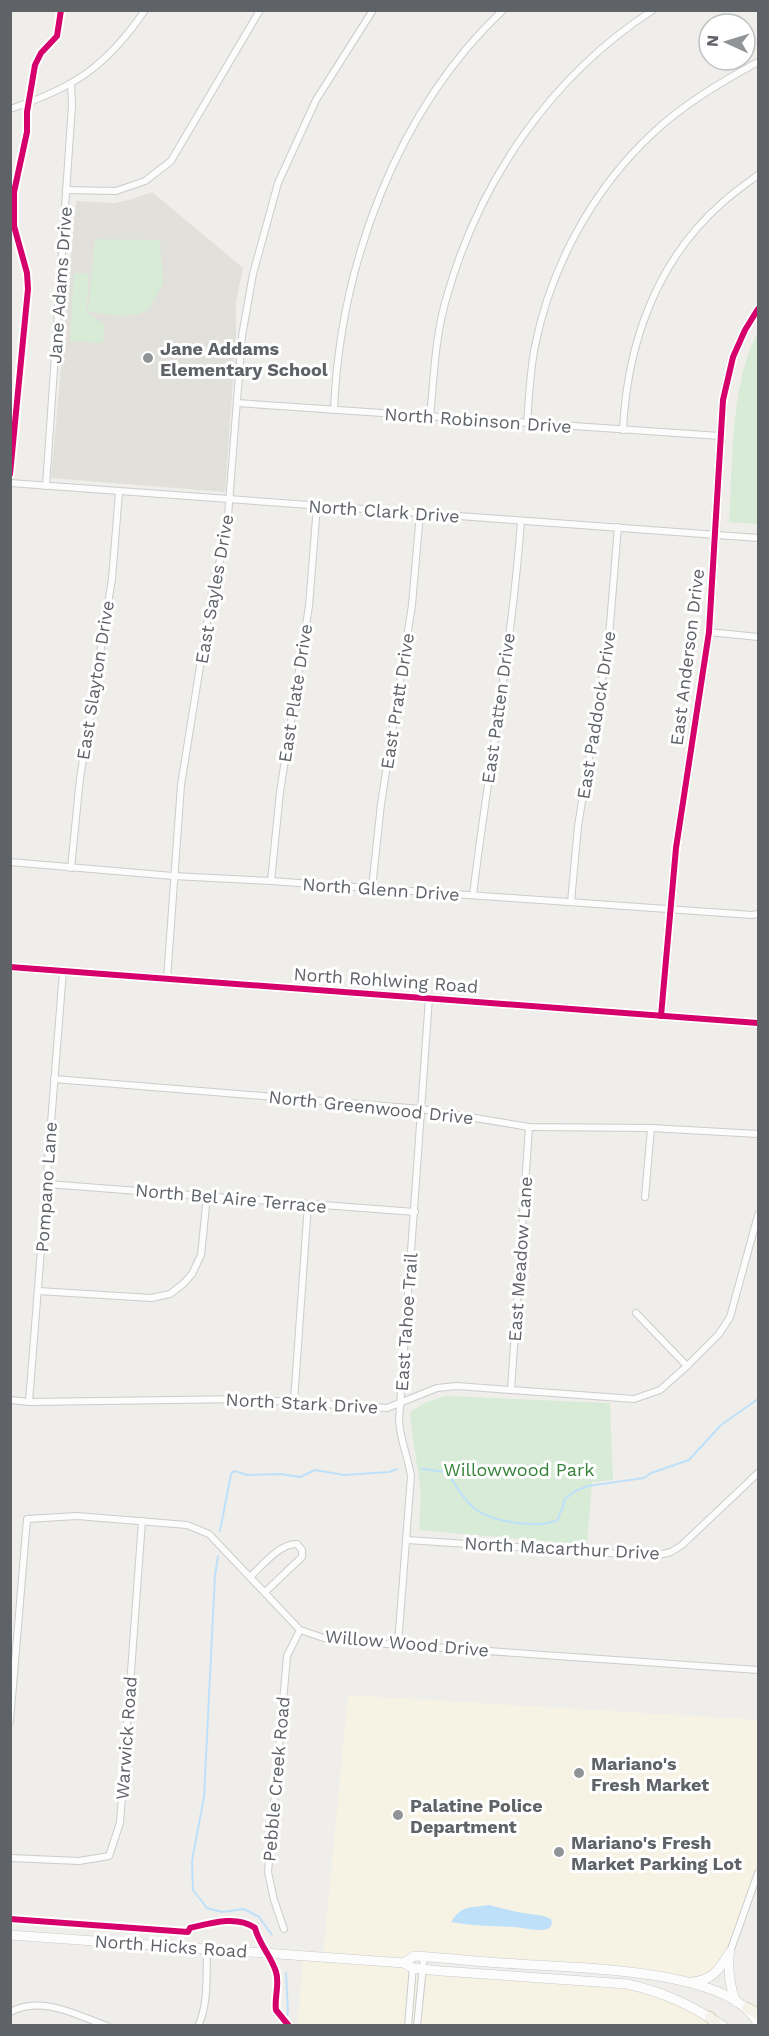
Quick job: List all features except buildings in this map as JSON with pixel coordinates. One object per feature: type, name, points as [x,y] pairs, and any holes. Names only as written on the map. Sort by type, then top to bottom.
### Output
[{"type":"main road","points":[[747,2008],[759,2014]]},
{"type":"street","points":[[10,109],[71,84],[89,72],[116,49],[145,10]]},
{"type":"street","points":[[66,190],[116,191],[145,181],[171,161],[260,10]]},
{"type":"street","name":"East Sayles Drive","points":[[167,979],[181,785],[214,579],[226,542],[242,336],[248,298],[278,183],[316,100],[373,10]]},
{"type":"street","points":[[430,417],[437,344],[446,297],[465,242],[491,184],[521,136],[580,68],[626,28],[653,10]]},
{"type":"street","points":[[334,410],[337,366],[349,291],[365,236],[393,167],[433,95],[499,12]]},
{"type":"street","points":[[527,423],[534,349],[544,308],[558,271],[586,216],[616,173],[652,133],[695,99],[759,62]]},
{"type":"street","name":"Jane Adams Drive","points":[[46,486],[72,105],[71,84]]},
{"type":"street","points":[[623,430],[624,400],[630,365],[646,313],[668,268],[694,232],[721,204],[759,175]]},
{"type":"street","name":"East Anderson Drive","points":[[661,1016],[676,848],[709,632],[723,400],[733,357],[745,330],[759,309]]},
{"type":"street","name":"North Robinson Drive","points":[[237,403],[720,436]]},
{"type":"street","name":"North Clark Drive","points":[[10,483],[759,538]]},
{"type":"street","name":"East Slayton Drive","points":[[71,868],[80,778],[112,579],[119,492]]},
{"type":"street","name":"East Plate Drive","points":[[271,881],[280,792],[309,606],[317,506]]},
{"type":"street","name":"East Pratt Drive","points":[[372,888],[381,804],[412,605],[420,513]]},
{"type":"street","name":"East Patten Drive","points":[[473,895],[483,810],[516,592],[520,520]]},
{"type":"street","name":"East Paddock Drive","points":[[571,902],[578,826],[609,636],[618,527]]},
{"type":"street","points":[[709,632],[759,638]]},
{"type":"street","name":"North Glenn Drive","points":[[10,862],[173,876],[755,915]]},
{"type":"street","name":"North Rohlwing Road","points":[[10,967],[759,1023]]},
{"type":"street","name":"Pompano Lane","points":[[29,1402],[63,972]]},
{"type":"street","name":"East Tahoe Trail","points":[[398,1644],[411,1476],[399,1431],[400,1403],[429,998]]},
{"type":"street","name":"North Greenwood Drive","points":[[54,1079],[421,1109],[529,1127],[651,1128],[759,1134]]},
{"type":"street","name":"East Meadow Lane","points":[[511,1390],[529,1127]]},
{"type":"street","points":[[645,1197],[651,1128]]},
{"type":"street","name":"North Bel Aire Terrace","points":[[46,1184],[414,1212]]},
{"type":"street","points":[[38,1291],[151,1298],[170,1294],[192,1274],[201,1255],[207,1196]]},
{"type":"street","points":[[294,1401],[308,1204]]},
{"type":"street","name":"North Stark Drive","points":[[10,1400],[29,1402],[244,1399],[387,1408],[437,1388],[457,1386],[634,1399],[660,1389],[719,1334],[730,1317],[759,1215]]},
{"type":"street","points":[[636,1313],[687,1366]]},
{"type":"street","name":"North Macarthur Drive","points":[[407,1540],[655,1556],[671,1552],[682,1545],[759,1473]]},
{"type":"street","name":"Willow Wood Drive","points":[[10,1721],[27,1519],[77,1516],[187,1525],[209,1534],[300,1630],[330,1640],[759,1670]]},
{"type":"street","name":"Warwick Road","points":[[10,1858],[79,1861],[109,1856],[120,1823],[142,1521]]},
{"type":"street","points":[[250,1576],[282,1548],[290,1543],[297,1544],[302,1550],[302,1557],[265,1592]]},
{"type":"street","name":"Pebble Creek Road","points":[[284,1929],[268,1872],[287,1656],[300,1630]]},
{"type":"street","points":[[736,2002],[729,1982],[730,1952],[759,1873]]},
{"type":"street","name":"North Hicks Road","points":[[10,1935],[627,1984],[656,1990],[723,2025]]},
{"type":"street","points":[[198,2025],[203,2016],[207,1949]]},
{"type":"street","points":[[689,1983],[702,1982],[712,1976],[730,1952]]},
{"type":"street","points":[[408,2025],[413,1966],[419,1956]]},
{"type":"street","points":[[417,2025],[413,1966],[419,1956]]},
{"type":"street","points":[[419,1956],[646,1973],[721,1993],[747,2008],[759,2024]]},
{"type":"street","points":[[582,1981],[606,1975],[610,1970]]},
{"type":"street","points":[[10,2012],[21,2006],[43,2005],[107,2025]]},
{"type":"shaded area","name":"Jane Addams Elementary School","points":[[152,192],[243,268],[236,302],[236,339],[225,492],[51,478],[76,201],[114,203]]},
{"type":"shaded area","points":[[348,1695],[758,1720],[758,1873],[730,1952],[702,1981],[646,1973],[424,1956],[404,1962],[656,1990],[717,2025],[298,2026],[303,1956],[323,1957]]},
{"type":"green space","points":[[95,239],[160,240],[163,283],[149,309],[139,314],[124,316],[88,312]]},
{"type":"green space","points":[[76,273],[89,275],[86,313],[104,324],[103,343],[70,341],[74,275]]},
{"type":"green space","points":[[758,332],[758,524],[729,522],[734,424],[742,375]]},
{"type":"green space","name":"Willowwood Park","points":[[446,1396],[610,1403],[613,1480],[592,1482],[587,1545],[419,1530],[421,1493],[411,1411],[427,1402]]},
{"type":"water","points":[[489,1905],[544,1916],[551,1919],[552,1923],[550,1928],[540,1930],[451,1922],[463,1910]]},
{"type":"waterway","points":[[422,1469],[447,1472],[469,1503],[490,1517],[526,1524],[549,1523],[558,1520],[564,1500],[575,1491],[588,1486],[644,1478],[651,1473],[689,1460],[721,1425],[758,1399]]},
{"type":"waterway","points":[[220,1531],[231,1474],[234,1471],[248,1475],[281,1474],[300,1477],[315,1470],[344,1475],[389,1472],[397,1469]]},
{"type":"waterway","points":[[218,1556],[215,1575],[204,1797],[192,1861],[193,1890],[207,1908],[222,1912],[244,1909],[259,1917],[272,1935]]},
{"type":"waterway","points":[[285,2026],[288,2011],[286,1973]]},
{"type":"cycle path","points":[[10,474],[28,289],[27,273],[14,226],[14,192],[27,132],[27,112],[35,65],[41,53],[57,36],[61,10]]},
{"type":"cycle path","points":[[661,1016],[676,848],[709,632],[723,400],[733,357],[745,330],[758,309]]},
{"type":"cycle path","points":[[10,967],[758,1023]]},
{"type":"cycle path","points":[[10,1919],[188,1932],[190,1928],[215,1922],[232,1921],[248,1924],[255,1928],[274,1966],[277,1981],[276,2010],[289,2026]]},
{"type":"place","name":"Jane Addams Elementary School","points":[[148,358]]},
{"type":"place","name":"Mariano's Fresh Market","points":[[579,1773]]},
{"type":"place","name":"Palatine Police Department","points":[[398,1815]]},
{"type":"place","name":"Mariano's Fresh Market Parking Lot","points":[[559,1852]]}]
